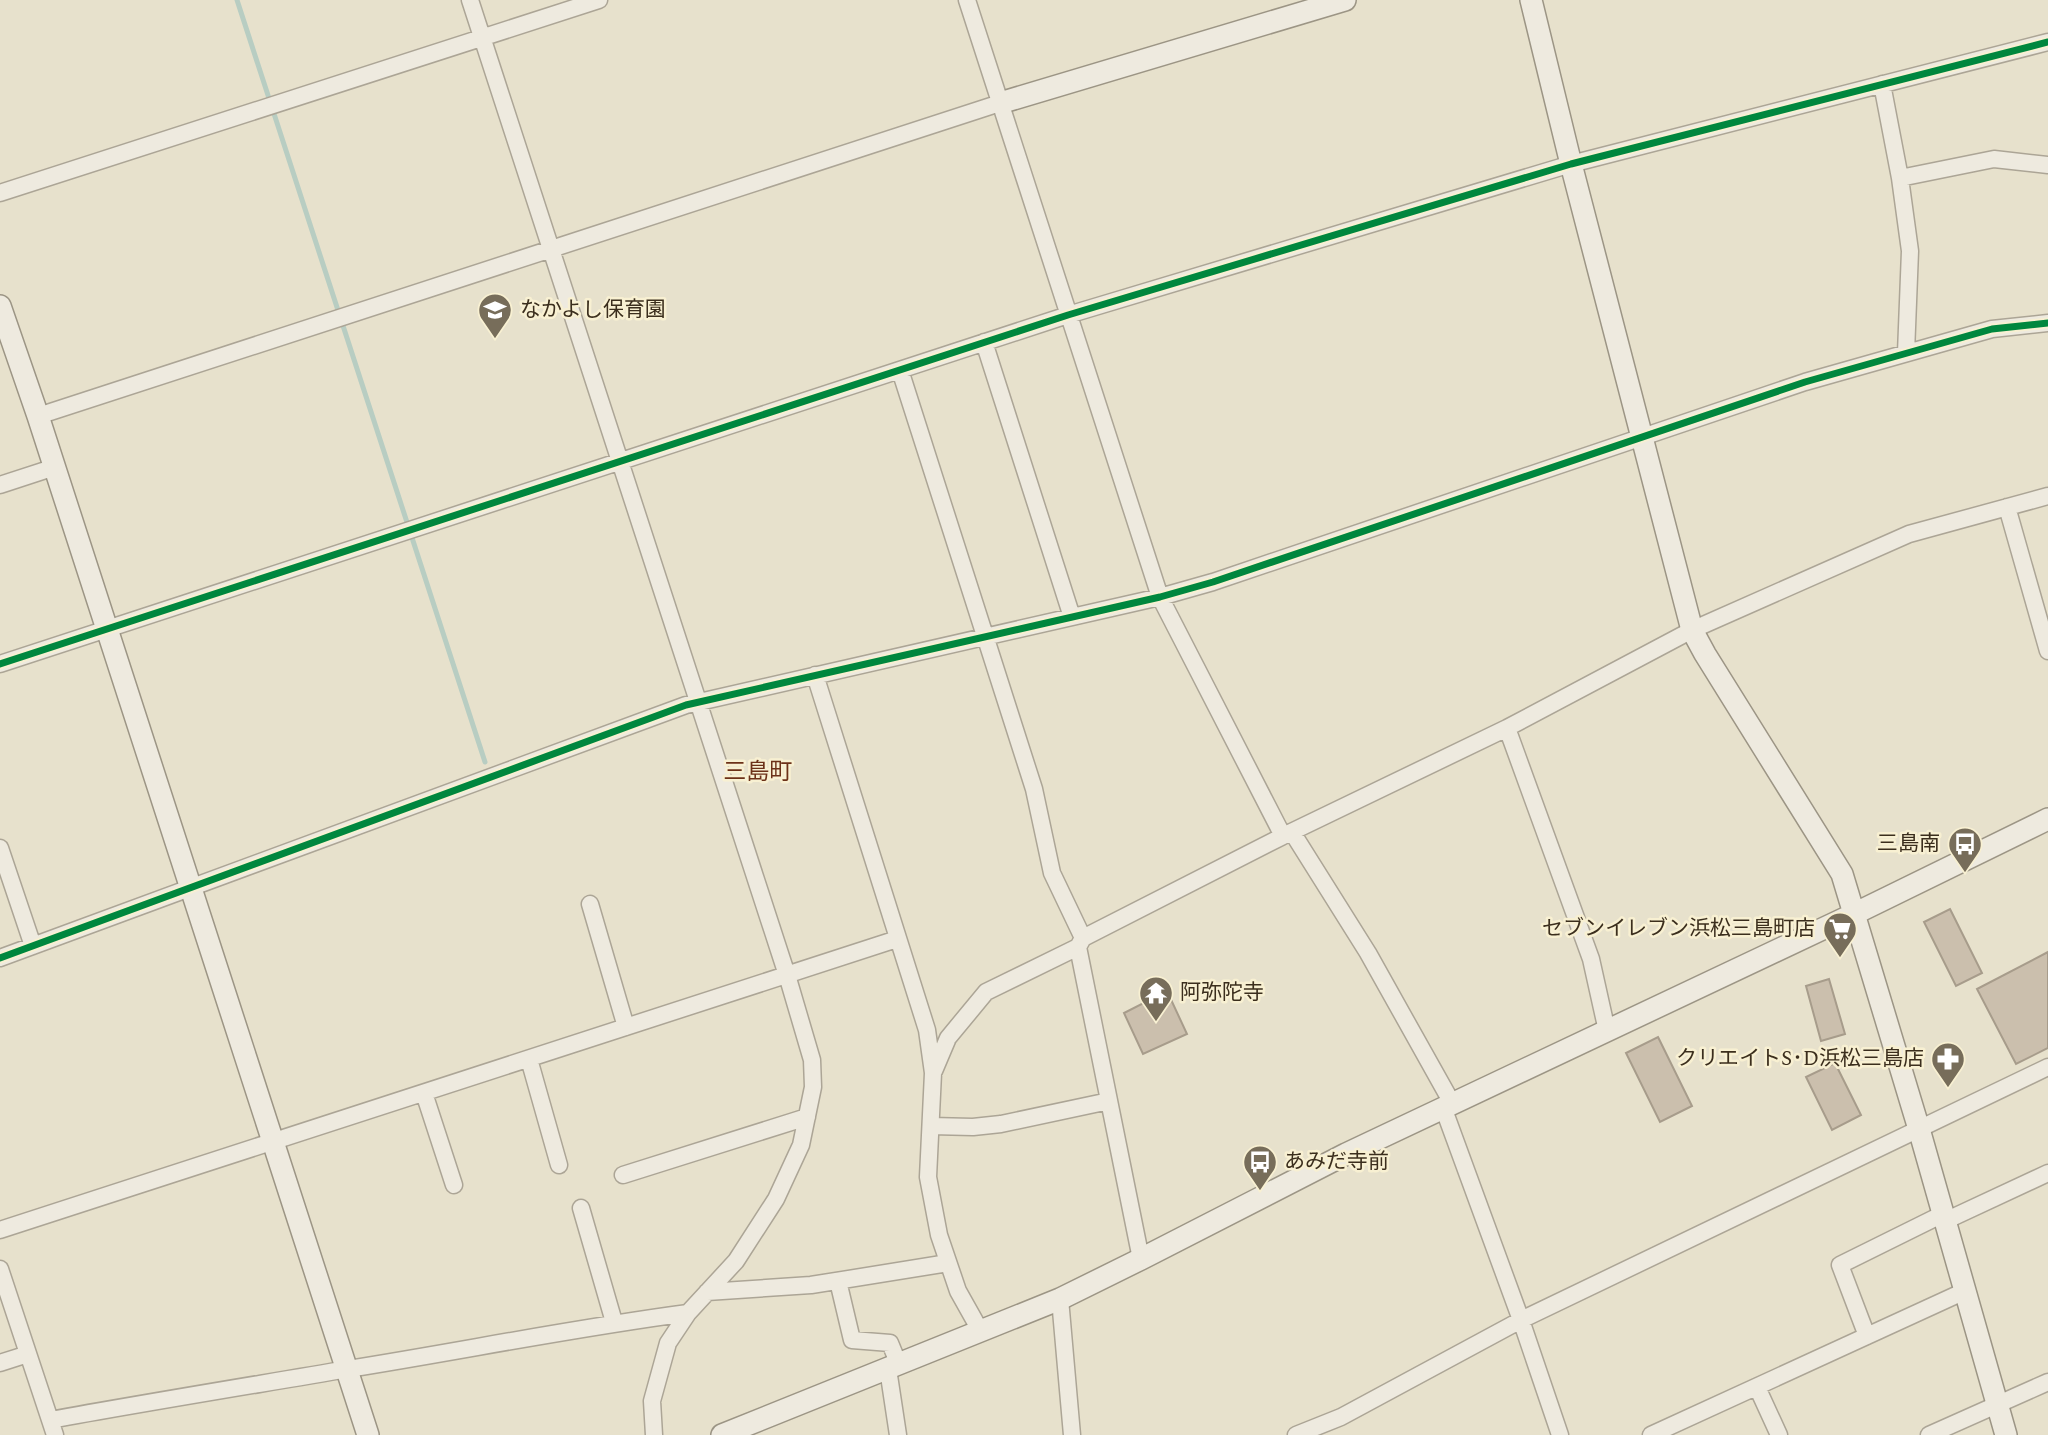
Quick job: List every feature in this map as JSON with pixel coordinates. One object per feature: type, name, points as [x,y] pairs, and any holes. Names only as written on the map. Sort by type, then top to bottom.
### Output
[{"type":"street","points":[[470,0],[813,1060],[813,1087],[801,1145],[776,1199],[736,1261],[688,1313],[667,1343],[652,1401],[654,1435]]},
{"type":"street","points":[[0,193],[598,0]]},
{"type":"street","points":[[967,0],[1160,597],[1288,834],[1368,953],[1447,1105],[1560,1435]]},
{"type":"street","points":[[38,416],[552,251],[1000,103],[1345,0]]},
{"type":"street","points":[[1531,0],[1692,630],[1842,874],[1919,1129],[2006,1435]]},
{"type":"street","points":[[0,664],[1068,315],[1571,164],[2048,42]]},
{"type":"street","points":[[1882,85],[1910,251],[1906,353]]},
{"type":"street","points":[[1899,178],[1994,159],[2048,164]]},
{"type":"street","points":[[1,313],[55,467],[368,1435]]},
{"type":"street","points":[[0,958],[698,702],[1160,597],[1213,582],[1805,382],[1992,329],[2048,323]]},
{"type":"street","points":[[984,342],[1072,617]]},
{"type":"street","points":[[900,370],[1034,789],[1052,873],[1081,943],[1141,1259]]},
{"type":"street","points":[[0,485],[55,467]]},
{"type":"street","points":[[933,1073],[948,1038],[986,992],[1288,834],[1507,728],[1692,630],[1909,534],[2048,496]]},
{"type":"street","points":[[2007,508],[2048,651]]},
{"type":"street","points":[[815,675],[927,1030],[933,1073],[928,1177],[939,1236],[948,1263],[958,1291],[981,1332]]},
{"type":"street","points":[[1507,728],[1591,959],[1606,1031]]},
{"type":"street","points":[[722,1435],[1060,1299],[1346,1154],[1854,914],[2048,819]]},
{"type":"street","points":[[0,848],[33,946]]},
{"type":"street","points":[[590,904],[626,1027]]},
{"type":"street","points":[[0,1230],[897,939]]},
{"type":"street","points":[[529,1059],[559,1165]]},
{"type":"street","points":[[1296,1435],[1341,1417],[1521,1320],[2048,1067]]},
{"type":"street","points":[[424,1093],[454,1185]]},
{"type":"street","points":[[931,1125],[973,1127],[1001,1124],[1109,1101]]},
{"type":"street","points":[[623,1175],[807,1116]]},
{"type":"street","points":[[1867,1336],[1840,1265],[2048,1173]]},
{"type":"street","points":[[580,1208],[614,1322]]},
{"type":"street","points":[[707,1292],[811,1285],[948,1263]]},
{"type":"street","points":[[0,1269],[52,1427],[215,1389],[347,1369],[614,1322],[688,1313]]},
{"type":"street","points":[[838,1281],[852,1340],[890,1343],[898,1435]]},
{"type":"street","points":[[1651,1435],[1965,1292]]},
{"type":"street","points":[[1060,1299],[1072,1435]]},
{"type":"street","points":[[0,1363],[28,1354]]},
{"type":"street","points":[[1929,1435],[2048,1382]]},
{"type":"street","points":[[1757,1387],[1779,1435]]},
{"type":"building","points":[[1950,909],[1982,973],[1956,986],[1924,922]]},
{"type":"building","points":[[2048,952],[2048,1048],[2016,1064],[1977,989]]},
{"type":"building","points":[[1829,979],[1845,1034],[1821,1041],[1806,986]]},
{"type":"building","name":"阿弥陀寺","points":[[1167,991],[1187,1034],[1143,1054],[1124,1013]]},
{"type":"building","points":[[1658,1037],[1692,1106],[1660,1122],[1626,1053]]},
{"type":"building","points":[[1835,1063],[1861,1115],[1832,1130],[1806,1077]]},
{"type":"waterway","points":[[237,0],[485,762]]},
{"type":"cycle path","points":[[0,664],[1068,315],[1571,164],[2048,42]]},
{"type":"cycle path","points":[[0,958],[686,705],[1160,597],[1213,582],[1805,382],[1992,329],[2048,323]]},
{"type":"place","name":"なかよし保育園","points":[[495,340]]},
{"type":"place","name":"三島南","points":[[1965,874]]},
{"type":"place","name":"セブンイレブン浜松三島町店","points":[[1840,959]]},
{"type":"place","name":"阿弥陀寺","points":[[1156,1023]]},
{"type":"place","name":"クリエイトS･D浜松三島店","points":[[1948,1089]]},
{"type":"place","name":"あみだ寺前","points":[[1260,1192]]},
{"type":"district","name":"三島町","points":[[758,772]]}]
